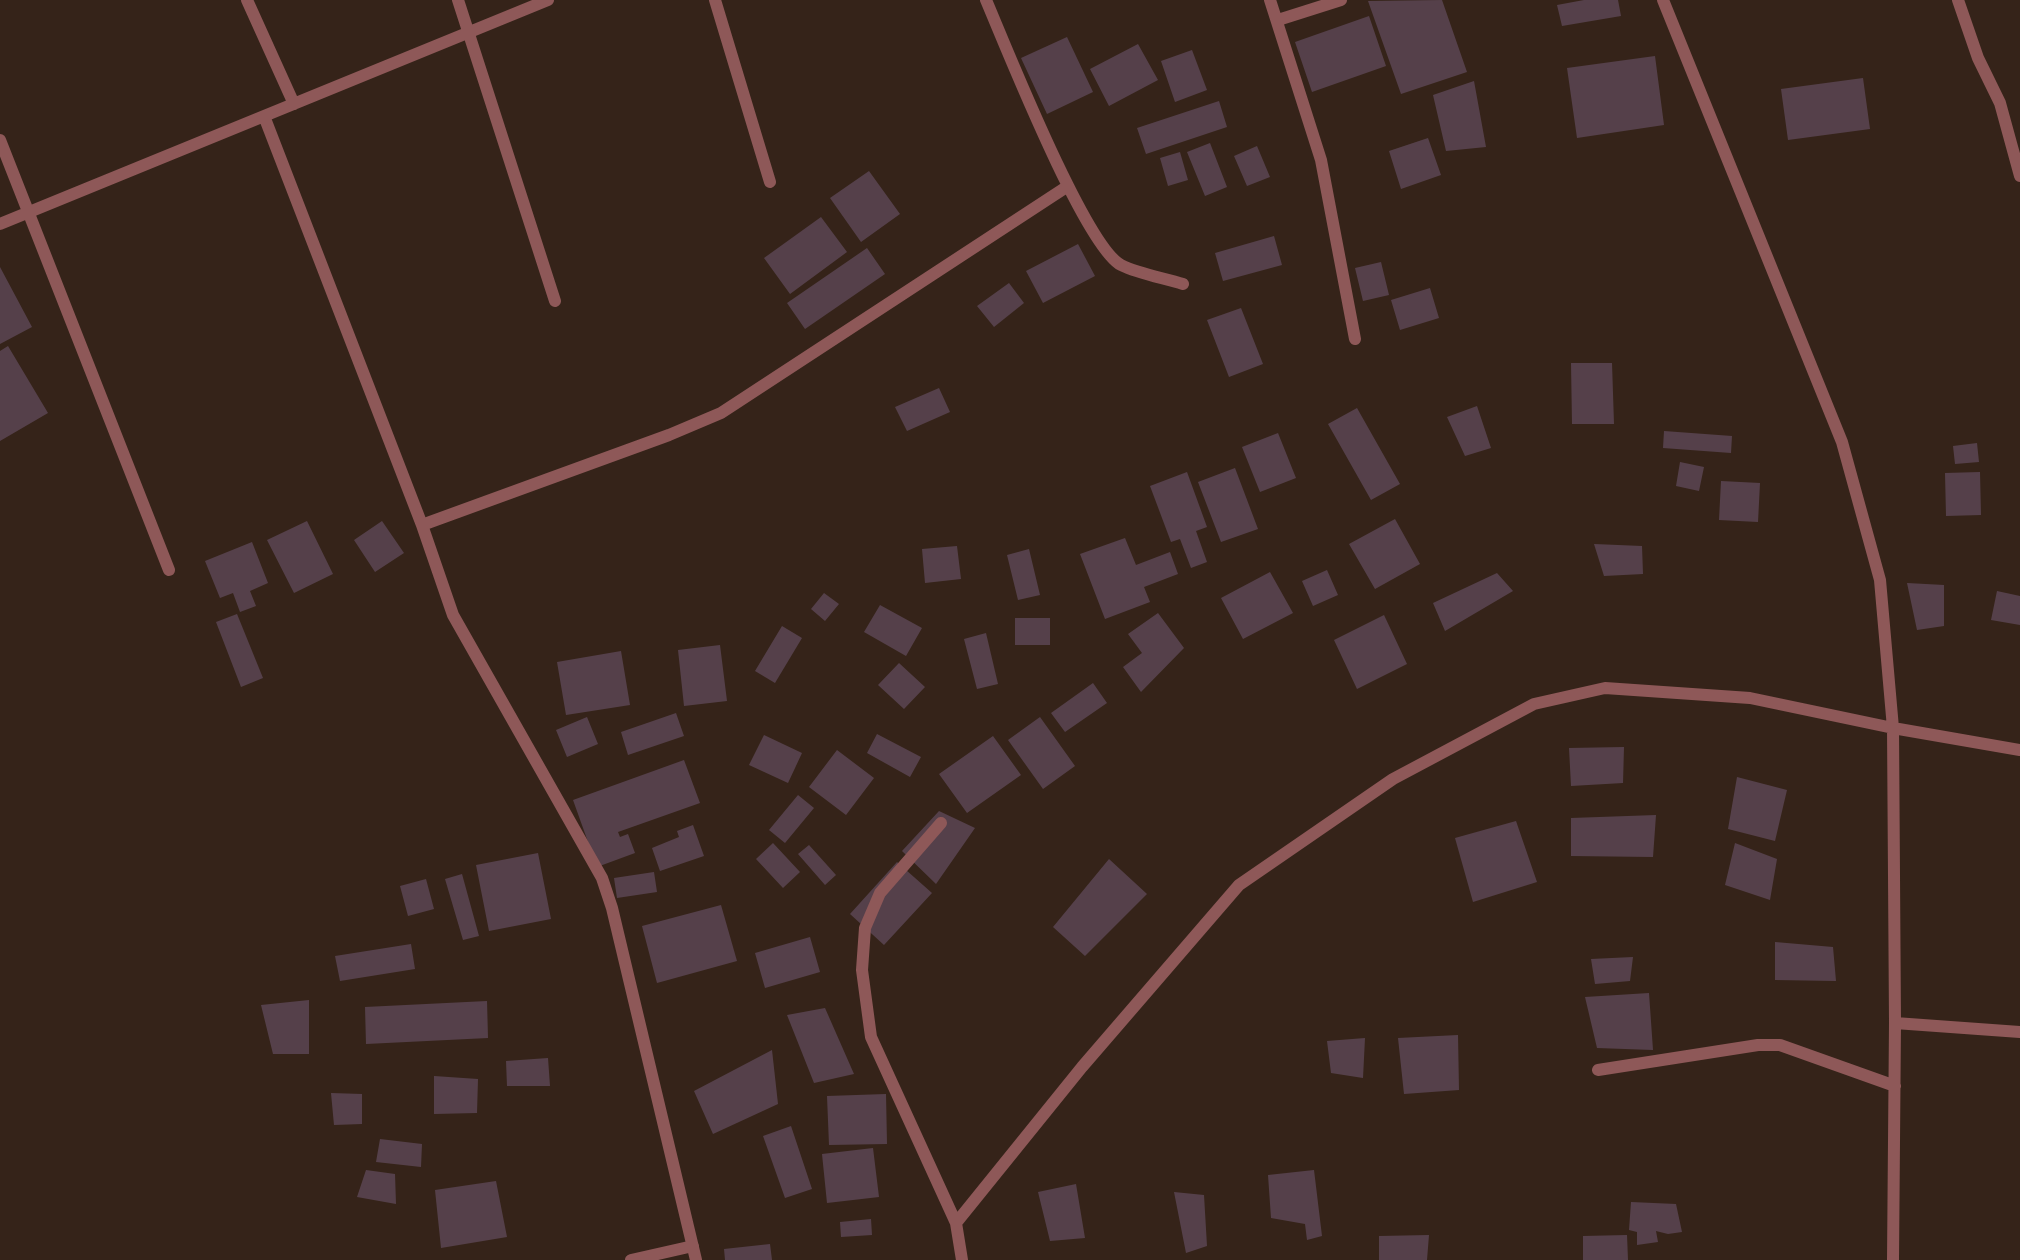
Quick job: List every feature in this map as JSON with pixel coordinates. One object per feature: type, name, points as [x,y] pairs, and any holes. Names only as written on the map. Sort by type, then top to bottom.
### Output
[{"type":"street","points":[[247,0],[294,104]]},
{"type":"street","points":[[458,0],[555,301]]},
{"type":"street","points":[[0,224],[548,0]]},
{"type":"street","points":[[715,0],[770,182]]},
{"type":"street","points":[[986,0],[1068,186],[1102,245],[1120,265],[1183,284]]},
{"type":"street","points":[[1270,0],[1321,160],[1355,339]]},
{"type":"street","points":[[1278,20],[1341,0]]},
{"type":"street","points":[[1663,0],[1842,442],[1880,580],[1893,728],[1895,1023],[1893,1260]]},
{"type":"street","points":[[1958,0],[1978,58],[2000,103],[2020,176]]},
{"type":"street","points":[[264,116],[422,525],[453,615],[602,878],[612,908],[696,1260]]},
{"type":"street","points":[[0,140],[169,570]]},
{"type":"street","points":[[422,525],[669,435],[721,413],[1068,186]]},
{"type":"street","points":[[956,1223],[1082,1067],[1239,885],[1393,779],[1534,704],[1605,688],[1749,698],[1893,728],[2020,750]]},
{"type":"street","points":[[941,823],[880,893],[865,928],[862,970],[871,1037],[956,1223],[962,1260]]},
{"type":"street","points":[[1895,1023],[2020,1032]]},
{"type":"street","points":[[1598,1071],[1758,1045],[1780,1045],[1895,1086]]},
{"type":"street","points":[[631,1260],[693,1246]]},
{"type":"building","points":[[1442,0],[1467,72],[1401,94],[1368,1]]},
{"type":"building","points":[[1584,0],[1618,0],[1621,16],[1562,26],[1557,5]]},
{"type":"building","points":[[1369,16],[1386,66],[1312,92],[1295,42]]},
{"type":"building","points":[[1067,37],[1093,92],[1047,114],[1021,58]]},
{"type":"building","points":[[1138,44],[1158,80],[1109,106],[1090,69]]},
{"type":"building","points":[[1192,50],[1207,90],[1175,102],[1161,61]]},
{"type":"building","points":[[1655,56],[1664,125],[1577,138],[1567,68]]},
{"type":"building","points":[[1863,78],[1870,129],[1788,140],[1781,89]]},
{"type":"building","points":[[1474,81],[1486,147],[1446,151],[1433,95]]},
{"type":"building","points":[[1219,101],[1227,127],[1146,154],[1137,128]]},
{"type":"building","points":[[1428,138],[1441,175],[1401,189],[1389,151]]},
{"type":"building","points":[[1210,143],[1227,187],[1205,196],[1187,152]]},
{"type":"building","points":[[1257,146],[1270,177],[1247,186],[1234,156]]},
{"type":"building","points":[[1180,152],[1188,180],[1168,186],[1160,158]]},
{"type":"building","points":[[869,171],[900,214],[861,242],[830,198]]},
{"type":"building","points":[[821,217],[847,252],[790,294],[764,258]]},
{"type":"building","points":[[1274,236],[1282,265],[1223,281],[1215,253]]},
{"type":"building","points":[[1078,244],[1095,276],[1043,303],[1026,271]]},
{"type":"building","points":[[867,248],[885,274],[805,329],[787,303]]},
{"type":"building","points":[[1381,262],[1389,295],[1363,301],[1355,268]]},
{"type":"building","points":[[0,267],[32,327],[0,344]]},
{"type":"building","points":[[1009,283],[1024,303],[994,327],[977,306]]},
{"type":"building","points":[[1430,288],[1439,318],[1400,330],[1391,300]]},
{"type":"building","points":[[1241,308],[1263,364],[1229,377],[1207,320]]},
{"type":"building","points":[[8,346],[48,413],[0,441],[0,351]]},
{"type":"building","points":[[1571,363],[1612,363],[1614,424],[1572,424]]},
{"type":"building","points":[[939,388],[950,412],[907,431],[895,407]]},
{"type":"building","points":[[1477,406],[1491,448],[1465,456],[1447,417]]},
{"type":"building","points":[[1357,408],[1400,484],[1371,500],[1328,424]]},
{"type":"building","points":[[1664,431],[1732,436],[1731,453],[1663,448]]},
{"type":"building","points":[[1278,433],[1296,478],[1260,492],[1242,447]]},
{"type":"building","points":[[1977,443],[1979,462],[1955,464],[1953,446]]},
{"type":"building","points":[[1680,462],[1704,467],[1699,491],[1676,486]]},
{"type":"building","points":[[1235,468],[1258,529],[1221,542],[1198,482]]},
{"type":"building","points":[[1187,472],[1207,527],[1196,531],[1207,562],[1191,568],[1180,539],[1171,542],[1150,486]]},
{"type":"building","points":[[1980,472],[1981,515],[1946,516],[1945,473]]},
{"type":"building","points":[[1721,481],[1760,483],[1758,522],[1719,520]]},
{"type":"building","points":[[1395,519],[1420,564],[1375,589],[1349,544]]},
{"type":"building","points":[[307,521],[333,574],[294,593],[267,540]]},
{"type":"building","points":[[382,521],[404,553],[375,572],[354,540]]},
{"type":"building","points":[[1125,538],[1136,565],[1170,552],[1178,574],[1144,587],[1150,602],[1105,619],[1080,554]]},
{"type":"building","points":[[252,542],[268,583],[250,591],[256,606],[240,612],[233,593],[220,598],[205,561]]},
{"type":"building","points":[[1594,544],[1642,546],[1643,574],[1604,576]]},
{"type":"building","points":[[957,546],[961,579],[925,583],[922,549]]},
{"type":"building","points":[[1029,549],[1040,595],[1018,600],[1007,555]]},
{"type":"building","points":[[1327,570],[1338,595],[1313,606],[1302,581]]},
{"type":"building","points":[[1270,572],[1293,613],[1243,639],[1221,598]]},
{"type":"building","points":[[1497,573],[1513,591],[1445,631],[1433,603]]},
{"type":"building","points":[[1907,583],[1944,585],[1944,626],[1917,630]]},
{"type":"building","points":[[1997,591],[2020,596],[2020,625],[1991,620]]},
{"type":"building","points":[[824,593],[839,604],[825,621],[811,609]]},
{"type":"building","points":[[880,605],[922,628],[906,656],[864,632]]},
{"type":"building","points":[[1158,613],[1184,648],[1141,692],[1123,667],[1142,653],[1128,634]]},
{"type":"building","points":[[237,614],[263,678],[241,687],[216,622]]},
{"type":"building","points":[[1384,615],[1407,664],[1357,689],[1334,640]]},
{"type":"building","points":[[1015,618],[1050,618],[1050,645],[1015,645]]},
{"type":"building","points":[[782,626],[802,638],[775,683],[755,671]]},
{"type":"building","points":[[986,633],[998,684],[977,689],[964,639]]},
{"type":"building","points":[[720,645],[727,701],[684,706],[678,650]]},
{"type":"building","points":[[621,651],[630,705],[566,715],[557,662]]},
{"type":"building","points":[[899,663],[925,687],[904,709],[878,685]]},
{"type":"building","points":[[1093,683],[1107,703],[1065,732],[1051,713]]},
{"type":"building","points":[[676,713],[684,736],[628,755],[621,732]]},
{"type":"building","points":[[587,717],[598,744],[567,757],[556,730]]},
{"type":"building","points":[[1040,717],[1075,766],[1043,789],[1008,740]]},
{"type":"building","points":[[877,734],[921,757],[910,777],[867,753]]},
{"type":"building","points":[[764,735],[802,753],[788,783],[749,765]]},
{"type":"building","points":[[993,736],[1021,775],[967,813],[939,774]]},
{"type":"building","points":[[1624,747],[1623,783],[1571,786],[1569,748]]},
{"type":"building","points":[[837,750],[874,778],[846,815],[809,787]]},
{"type":"building","points":[[684,760],[700,803],[618,832],[620,837],[628,834],[635,853],[597,867],[573,800]]},
{"type":"building","points":[[1737,777],[1787,790],[1775,841],[1728,829]]},
{"type":"building","points":[[798,795],[814,808],[785,843],[769,830]]},
{"type":"building","points":[[939,811],[975,828],[936,884],[902,851]]},
{"type":"building","points":[[1656,815],[1653,857],[1571,856],[1571,818]]},
{"type":"building","points":[[1516,821],[1537,882],[1473,902],[1455,838]]},
{"type":"building","points":[[693,825],[704,856],[660,871],[652,848],[679,837],[677,831]]},
{"type":"building","points":[[773,843],[800,872],[783,888],[756,859]]},
{"type":"building","points":[[1735,843],[1777,859],[1770,900],[1725,885]]},
{"type":"building","points":[[809,845],[836,875],[825,885],[798,854]]},
{"type":"building","points":[[538,853],[551,919],[489,931],[476,865]]},
{"type":"building","points":[[1109,859],[1147,894],[1085,956],[1053,927]]},
{"type":"building","points":[[897,862],[932,893],[884,945],[850,914]]},
{"type":"building","points":[[654,872],[657,892],[617,898],[614,878]]},
{"type":"building","points":[[462,874],[479,936],[463,940],[445,879]]},
{"type":"building","points":[[426,879],[434,909],[408,916],[400,886]]},
{"type":"building","points":[[721,905],[737,961],[657,983],[642,926]]},
{"type":"building","points":[[810,937],[820,972],[765,988],[755,953]]},
{"type":"building","points":[[1775,942],[1833,947],[1836,981],[1775,980]]},
{"type":"building","points":[[411,944],[415,969],[340,981],[335,956]]},
{"type":"building","points":[[1633,957],[1630,981],[1595,984],[1591,959]]},
{"type":"building","points":[[1649,993],[1653,1050],[1597,1048],[1585,997]]},
{"type":"building","points":[[309,1000],[309,1054],[273,1054],[261,1005]]},
{"type":"building","points":[[487,1001],[488,1038],[366,1044],[365,1007]]},
{"type":"building","points":[[825,1008],[854,1074],[814,1083],[787,1015]]},
{"type":"building","points":[[1458,1035],[1459,1090],[1404,1094],[1398,1038]]},
{"type":"building","points":[[1365,1038],[1363,1078],[1331,1073],[1327,1041]]},
{"type":"building","points":[[772,1050],[778,1104],[713,1134],[694,1091]]},
{"type":"building","points":[[548,1058],[550,1086],[507,1086],[506,1061]]},
{"type":"building","points":[[434,1076],[478,1079],[477,1113],[434,1114]]},
{"type":"building","points":[[331,1093],[362,1094],[362,1124],[334,1125]]},
{"type":"building","points":[[886,1094],[887,1144],[829,1145],[827,1096]]},
{"type":"building","points":[[791,1126],[812,1189],[785,1198],[763,1136]]},
{"type":"building","points":[[380,1139],[422,1144],[421,1167],[376,1162]]},
{"type":"building","points":[[873,1148],[879,1197],[827,1203],[822,1154]]},
{"type":"building","points":[[366,1170],[395,1174],[396,1204],[357,1197]]},
{"type":"building","points":[[1314,1170],[1322,1236],[1307,1240],[1305,1224],[1271,1218],[1268,1175]]},
{"type":"building","points":[[496,1181],[507,1237],[441,1248],[435,1190]]},
{"type":"building","points":[[1076,1184],[1085,1238],[1050,1241],[1038,1192]]},
{"type":"building","points":[[1174,1192],[1204,1195],[1207,1246],[1186,1253]]},
{"type":"building","points":[[1631,1202],[1676,1204],[1682,1232],[1668,1234],[1656,1231],[1658,1242],[1637,1245],[1637,1232],[1629,1230]]},
{"type":"building","points":[[871,1219],[872,1235],[841,1237],[840,1222]]},
{"type":"building","points":[[1429,1235],[1427,1260],[1379,1260],[1379,1236]]},
{"type":"building","points":[[1627,1235],[1628,1260],[1583,1260],[1583,1236]]},
{"type":"building","points":[[770,1244],[772,1260],[725,1260],[724,1249]]}]
